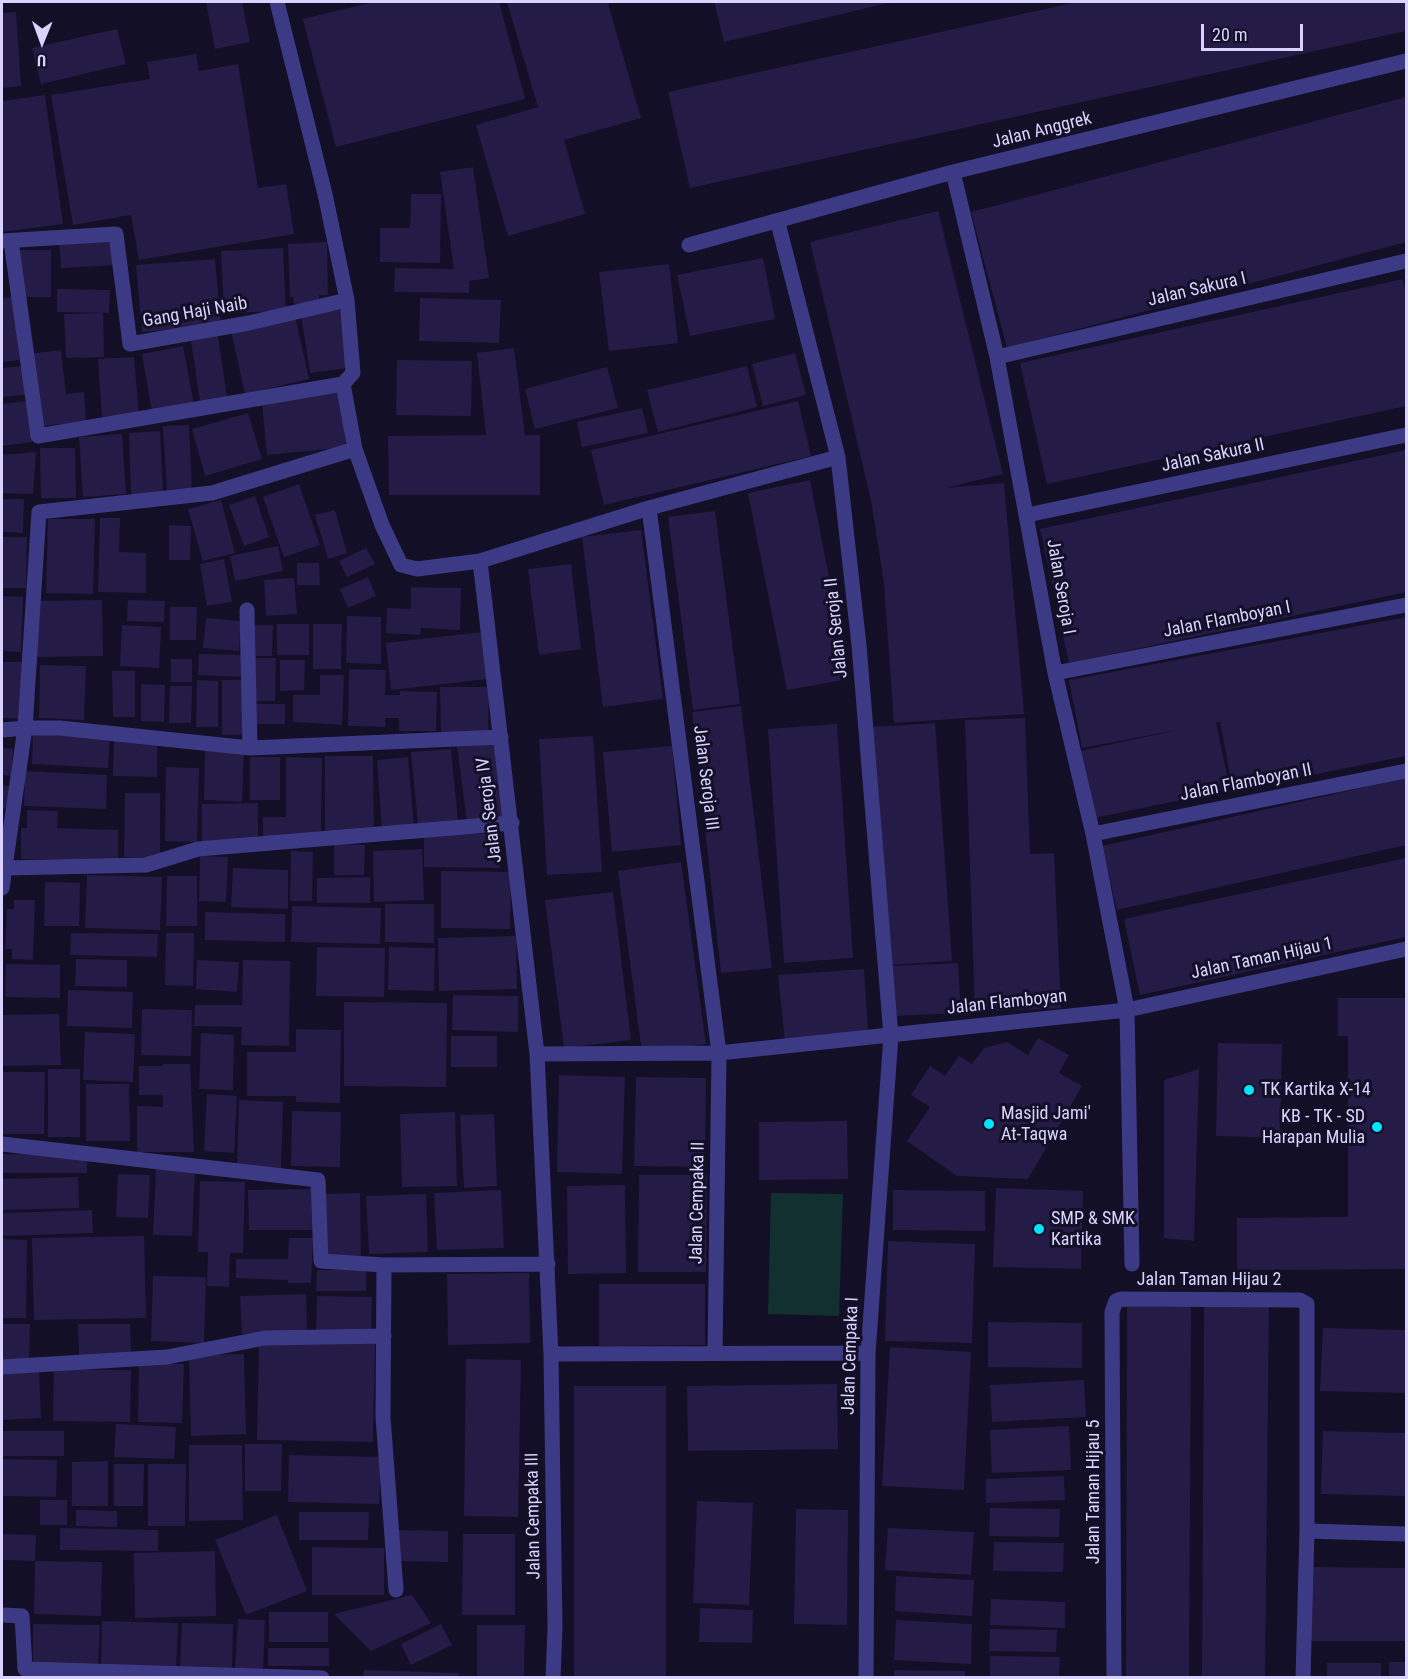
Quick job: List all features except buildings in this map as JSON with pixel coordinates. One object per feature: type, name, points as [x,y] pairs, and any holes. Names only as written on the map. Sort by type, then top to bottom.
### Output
[{"type":"street","points":[[6,241],[38,436],[343,384],[352,373],[346,300],[325,194],[277,2]]},
{"type":"street","name":"Jalan Anggrek","points":[[689,245],[778,223],[953,172],[1407,62]]},
{"type":"street","name":"Jalan Seroja I","points":[[953,172],[997,357],[1055,673],[1093,834],[1127,1010],[1132,1264]]},
{"type":"street","name":"Jalan Seroja II","points":[[778,223],[838,457],[858,633],[891,1036]]},
{"type":"street","name":"Gang Haji Naib","points":[[6,241],[116,234],[130,344],[249,323],[346,300]]},
{"type":"street","name":"Jalan Sakura I","points":[[997,357],[1407,261]]},
{"type":"street","points":[[343,384],[355,449],[382,525],[401,565],[417,569],[480,561],[649,508],[838,457]]},
{"type":"street","name":"Jalan Sakura II","points":[[1027,515],[1407,435]]},
{"type":"street","points":[[2,888],[25,728],[39,512],[212,493],[355,449]]},
{"type":"street","name":"Jalan Seroja III","points":[[649,508],[719,1053]]},
{"type":"street","name":"Jalan Seroja IV","points":[[480,561],[537,1054]]},
{"type":"street","name":"Jalan Flamboyan I","points":[[1055,673],[1407,605]]},
{"type":"street","points":[[247,610],[250,748]]},
{"type":"street","points":[[2,730],[60,728],[250,748],[501,736]]},
{"type":"street","name":"Jalan Flamboyan II","points":[[1093,834],[1407,771]]},
{"type":"street","points":[[5,868],[146,865],[198,849],[512,823]]},
{"type":"street","name":"Jalan Taman Hijau 1","points":[[1127,1010],[1407,948]]},
{"type":"street","name":"Jalan Flamboyan","points":[[891,1036],[1127,1010]]},
{"type":"street","points":[[537,1054],[719,1053],[891,1036]]},
{"type":"street","name":"Jalan Cempaka I","points":[[866,1677],[868,1353],[891,1036]]},
{"type":"street","name":"Jalan Cempaka II","points":[[715,1353],[719,1053]]},
{"type":"street","name":"Jalan Cempaka III","points":[[537,1054],[551,1354],[555,1628],[553,1677]]},
{"type":"street","points":[[2,1144],[318,1180],[321,1261],[384,1264],[548,1264]]},
{"type":"street","points":[[384,1264],[383,1417],[396,1590]]},
{"type":"street","name":"Jalan Taman Hijau 2","points":[[1113,1306],[1121,1299],[1300,1300],[1307,1304],[1307,1531]]},
{"type":"street","name":"Jalan Taman Hijau 5","points":[[1113,1306],[1114,1677]]},
{"type":"street","points":[[2,1367],[167,1357],[265,1338],[384,1336]]},
{"type":"street","points":[[551,1354],[868,1353]]},
{"type":"street","points":[[1303,1677],[1307,1531],[1407,1534]]},
{"type":"street","points":[[2,1615],[22,1616],[25,1669],[322,1677]]},
{"type":"green space","points":[[771,1193],[843,1194],[839,1316],[768,1314]]},
{"type":"place","name":"TK Kartika X-14","points":[[1249,1090]]},
{"type":"place","name":"Masjid Jami' At-Taqwa","points":[[989,1124]]},
{"type":"place","name":"KB - TK - SD Harapan Mulia","points":[[1377,1127]]},
{"type":"place","name":"SMP & SMK Kartika","points":[[1039,1229]]}]
